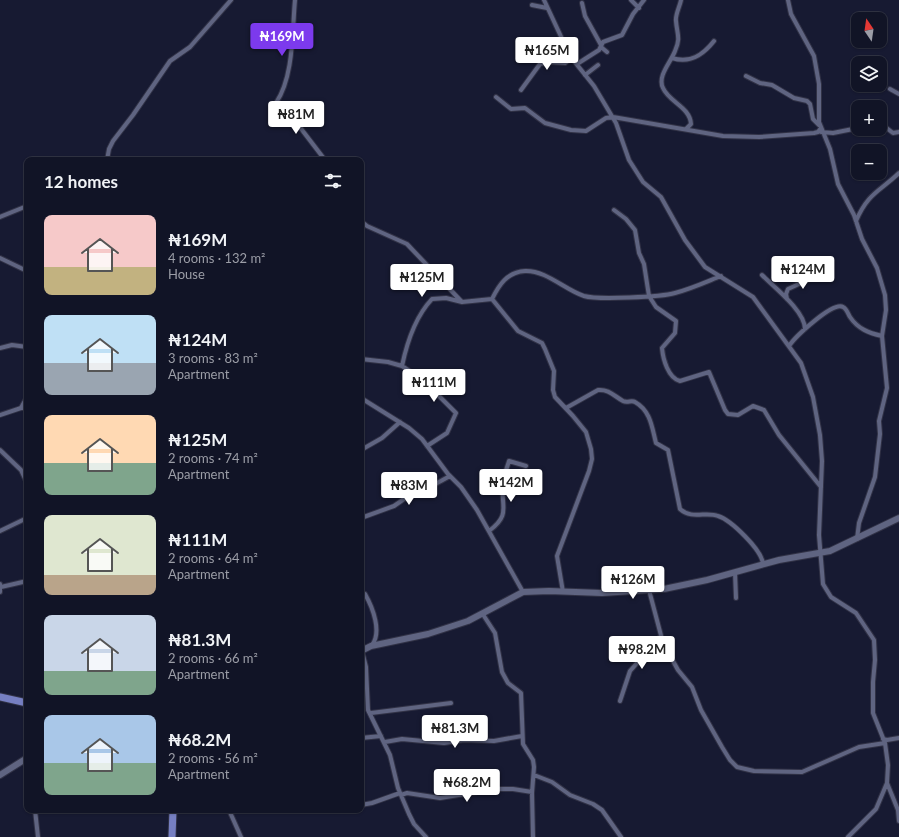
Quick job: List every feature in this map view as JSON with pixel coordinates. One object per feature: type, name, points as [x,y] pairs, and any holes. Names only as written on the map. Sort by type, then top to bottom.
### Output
[{"type":"main road","points":[[364,650],[372,646],[428,634],[468,621],[523,592],[602,593],[649,590],[707,580],[763,564],[819,553],[840,547],[898,521]]},
{"type":"main road","points":[[0,697],[24,702]]},
{"type":"main road","points":[[0,775],[24,762]]},
{"type":"main road","points":[[172,837],[173,813]]},
{"type":"street","points":[[107,157],[113,141],[133,115],[170,61],[190,47],[231,0]]},
{"type":"street","points":[[295,0],[292,46],[287,81],[276,103],[280,110],[299,126],[323,157]]},
{"type":"street","points":[[544,0],[572,58],[613,117],[621,132],[628,160],[635,171],[643,182],[661,197],[685,240],[705,266],[753,297],[801,363],[809,382],[817,414],[822,461],[819,553],[822,584],[826,591],[856,613],[874,640],[875,660],[873,713],[885,743],[888,765],[887,783],[876,809],[848,837]]},
{"type":"street","points":[[631,0],[639,8]]},
{"type":"street","points":[[577,64],[589,58],[603,42],[622,35],[633,14],[644,0]]},
{"type":"street","points":[[681,0],[676,20],[679,38],[661,84],[665,92],[690,117],[691,124],[686,129]]},
{"type":"street","points":[[788,0],[791,14],[814,56],[819,84],[818,115],[820,129]]},
{"type":"street","points":[[582,3],[585,16],[601,46],[607,52]]},
{"type":"street","points":[[532,5],[548,8]]},
{"type":"street","points":[[672,58],[681,60],[693,59],[703,53],[714,41]]},
{"type":"street","points":[[521,90],[540,64],[550,62],[565,63],[572,58]]},
{"type":"street","points":[[585,75],[598,65]]},
{"type":"street","points":[[746,76],[760,83],[772,85],[794,98],[807,101],[810,104],[813,119],[830,149],[840,189],[856,221],[862,240],[874,263],[884,289],[886,310],[882,336],[887,388],[879,421],[880,434],[875,477],[859,523],[857,539]]},
{"type":"street","points":[[890,89],[899,94]]},
{"type":"street","points":[[496,97],[511,109],[525,108],[545,124],[571,130],[588,130],[604,120],[613,117],[723,136],[759,137],[820,129],[834,134],[851,130]]},
{"type":"street","points":[[887,129],[893,133],[899,132]]},
{"type":"street","points":[[856,221],[862,207],[875,191],[899,173]]},
{"type":"street","points":[[0,217],[24,207]]},
{"type":"street","points":[[614,210],[626,219],[635,230],[639,253],[644,264],[649,296],[656,307],[676,321],[675,333],[662,348],[668,370],[673,377],[680,382],[709,372],[728,414],[738,415],[753,406],[764,410],[779,435],[820,487]]},
{"type":"street","points":[[364,222],[408,244],[462,302]]},
{"type":"street","points":[[0,258],[24,270]]},
{"type":"street","points":[[492,299],[501,284],[508,277],[525,271],[549,278],[572,291],[590,297],[673,294],[721,276]]},
{"type":"street","points":[[800,283],[803,274]]},
{"type":"street","points":[[762,275],[787,300],[803,319],[805,329]]},
{"type":"street","points":[[787,300],[786,294],[788,289],[812,278]]},
{"type":"street","points":[[402,366],[405,353],[419,316],[432,299],[446,298],[462,302],[492,299]]},
{"type":"street","points":[[492,299],[518,331],[542,343],[554,371],[553,390],[555,397],[586,432],[591,449],[592,459],[557,556],[563,592]]},
{"type":"street","points":[[789,346],[805,329],[832,308],[838,306],[844,308],[851,318],[866,332],[882,336]]},
{"type":"street","points":[[0,348],[12,345],[24,347]]},
{"type":"street","points":[[364,359],[388,362],[402,366],[411,372],[428,375],[434,391],[456,413],[447,433],[427,446]]},
{"type":"street","points":[[566,408],[598,390],[604,390],[624,401],[634,401],[639,405],[651,421],[656,443],[668,450],[680,509],[686,513],[698,516],[717,515],[725,519],[746,537],[761,556],[763,564]]},
{"type":"street","points":[[364,400],[418,434],[450,476],[461,487],[489,531],[523,592]]},
{"type":"street","points":[[20,408],[24,402]]},
{"type":"street","points":[[0,415],[24,408]]},
{"type":"street","points":[[364,448],[382,438],[400,422]]},
{"type":"street","points":[[0,450],[21,470],[24,476]]},
{"type":"street","points":[[489,531],[501,521],[503,514],[503,482],[510,461],[526,466]]},
{"type":"street","points":[[364,517],[394,506],[414,492],[428,488],[450,476]]},
{"type":"street","points":[[0,531],[24,519]]},
{"type":"street","points":[[735,572],[736,598]]},
{"type":"street","points":[[0,588],[24,582]]},
{"type":"street","points":[[620,701],[630,671],[660,637],[661,629],[652,607],[649,590]]},
{"type":"street","points":[[365,594],[371,604],[376,624],[375,640],[372,646]]},
{"type":"street","points":[[482,613],[498,639],[502,672],[508,683],[521,694],[523,708],[522,736],[526,750],[533,760],[533,837]]},
{"type":"street","points":[[660,637],[678,670],[692,688],[701,710],[722,747],[730,760],[737,767],[754,771],[802,772],[858,747],[885,743]]},
{"type":"street","points":[[364,660],[366,668],[368,710],[371,713],[390,755],[400,794],[414,824],[426,837]]},
{"type":"street","points":[[371,713],[451,703]]},
{"type":"street","points":[[364,738],[381,736]]},
{"type":"street","points":[[385,742],[402,739],[444,743],[464,740],[494,741],[522,736]]},
{"type":"street","points":[[883,738],[887,740],[899,738]]},
{"type":"street","points":[[534,775],[552,782],[570,795],[593,804],[602,810],[621,837]]},
{"type":"street","points":[[887,783],[898,810],[899,821]]},
{"type":"street","points":[[364,804],[407,793],[440,798],[496,789],[512,788],[532,792]]},
{"type":"street","points":[[35,813],[38,837]]},
{"type":"street","points":[[230,813],[241,837]]}]
